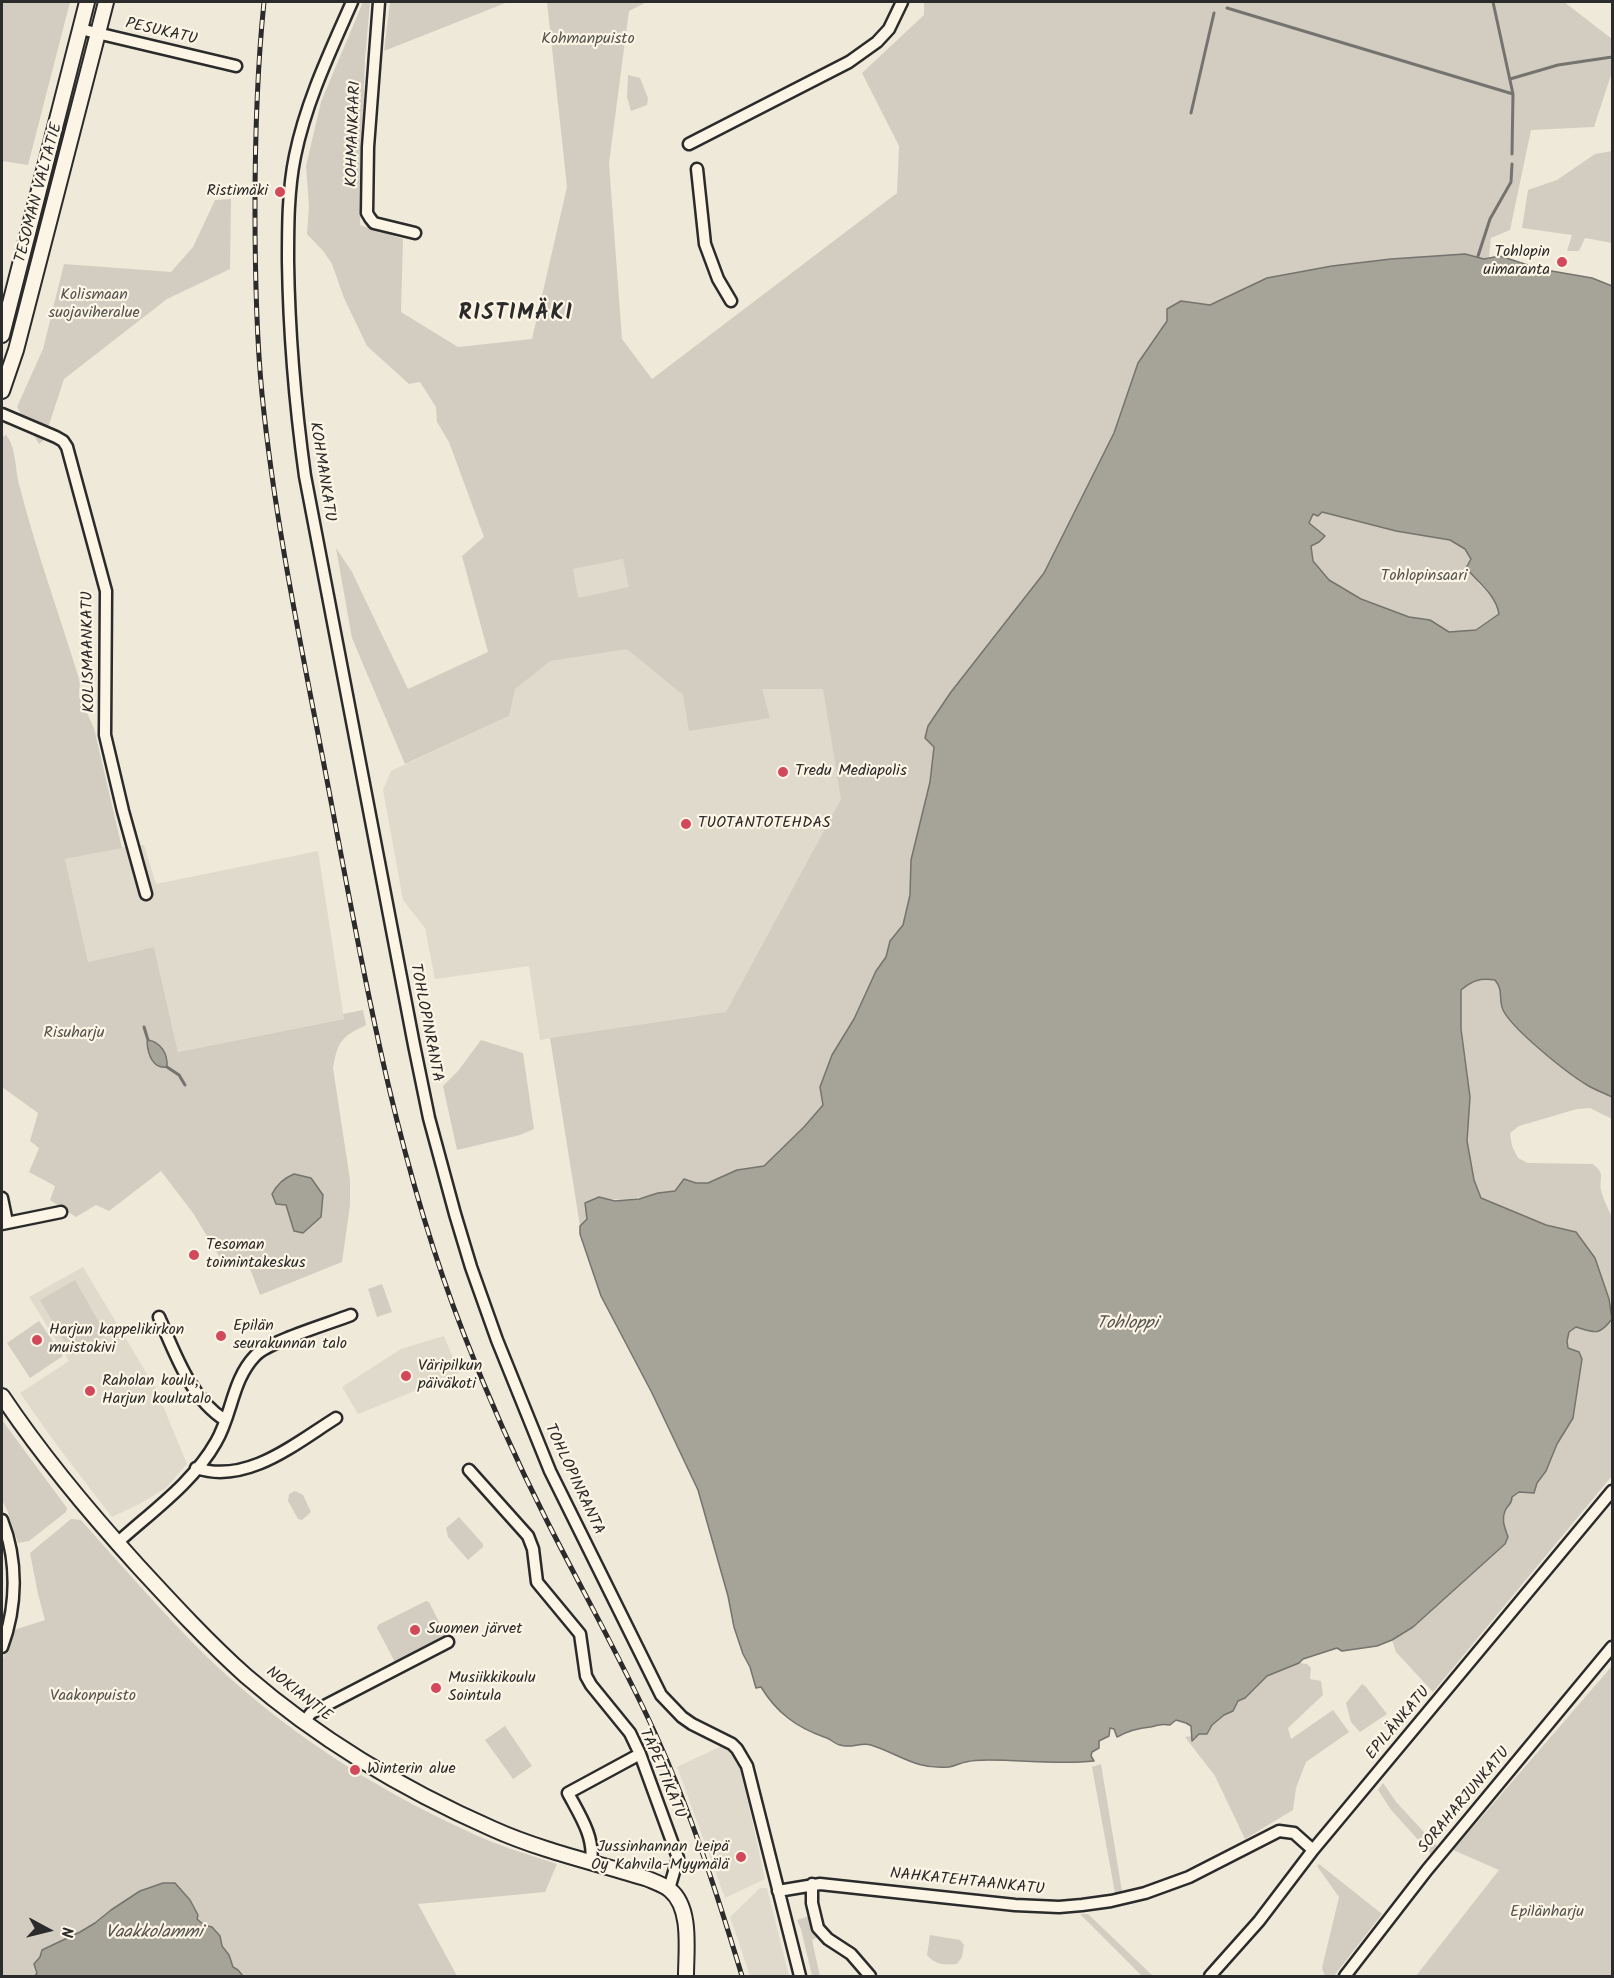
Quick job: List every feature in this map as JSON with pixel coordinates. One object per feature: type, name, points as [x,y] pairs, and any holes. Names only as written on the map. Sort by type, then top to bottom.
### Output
[{"type":"main road","name":"TESOMAN VALTATIE","points":[[2,335],[87,2]]},
{"type":"main road","name":"TESOMAN VALTATIE","points":[[2,391],[16,350],[106,2]]},
{"type":"main road","name":"NOKIANTIE","points":[[2,1396],[62,1479],[182,1614],[246,1675],[304,1722],[370,1766],[438,1803],[495,1830],[648,1879],[669,1889]]},
{"type":"main road","points":[[669,1889],[680,1900],[685,1914],[686,1977]]},
{"type":"street","name":"KOHMANKATU","points":[[352,2],[318,80],[296,154],[289,205],[289,305],[296,404],[305,476],[396,950]]},
{"type":"street","name":"KOHMANKAARI","points":[[379,2],[369,138],[368,213],[374,223],[415,232]]},
{"type":"street","points":[[689,144],[849,62],[877,42],[888,29],[902,2]]},
{"type":"street","name":"PESUKATU","points":[[80,29],[236,66]]},
{"type":"street","points":[[698,168],[705,244],[718,279],[730,301]]},
{"type":"street","name":"KOLISMAANKATU","points":[[2,414],[56,437],[67,447],[106,591],[105,735],[146,894]]},
{"type":"street","name":"TOHLOPINRANTA","points":[[396,950],[429,1118],[454,1214],[497,1340],[550,1472],[661,1695],[692,1724],[732,1744],[747,1766],[800,1977]]},
{"type":"street","points":[[2,1198],[4,1223],[61,1212]]},
{"type":"street","points":[[117,1543],[165,1501],[214,1446],[237,1384],[256,1354],[277,1343],[351,1315]]},
{"type":"street","points":[[159,1317],[180,1364],[196,1392],[225,1420]]},
{"type":"street","points":[[196,1468],[216,1473],[267,1461],[336,1418]]},
{"type":"street","name":"TAPETTIKATU","points":[[470,1470],[528,1536],[533,1549],[537,1582],[580,1634],[586,1676],[630,1733],[640,1754],[678,1858],[669,1889]]},
{"type":"street","name":"EPILÄNKATU","points":[[1210,1977],[1259,1921],[1313,1851],[1612,1491]]},
{"type":"street","points":[[2,1520],[11,1552],[14,1578],[9,1622],[2,1647]]},
{"type":"street","points":[[304,1722],[311,1713],[448,1642]]},
{"type":"street","name":"SORAHARJUNKATU","points":[[1345,1977],[1427,1870],[1612,1647]]},
{"type":"street","points":[[591,1862],[593,1851],[591,1839],[568,1792],[640,1754]]},
{"type":"street","name":"NAHKATEHTAANKATU","points":[[778,1891],[812,1884],[1015,1905],[1059,1907],[1111,1901],[1144,1893],[1189,1877],[1279,1831],[1294,1833],[1313,1851]]},
{"type":"street","points":[[812,1884],[812,1903],[818,1928],[828,1939],[851,1954],[870,1977]]},
{"type":"shaded area","points":[[692,545],[852,610],[841,799],[726,1013],[540,1040],[529,966],[435,979],[425,928],[403,900],[383,790],[391,771],[509,716],[526,578]]},
{"type":"shaded area","points":[[144,845],[156,884],[318,851],[344,1019],[178,1052],[154,947],[88,962],[65,859]]},
{"type":"shaded area","name":"Raholan koulu, Harjun koulutalo","points":[[83,1267],[156,1389],[187,1464],[166,1488],[112,1517],[20,1393],[69,1361],[29,1297]]},
{"type":"shaded area","name":"Väripilkun päiväkoti","points":[[444,1336],[459,1373],[358,1414],[342,1387],[401,1349]]},
{"type":"shaded area","points":[[734,1740],[765,1879],[725,1898],[677,1767]]},
{"type":"shaded area","points":[[760,1888],[767,1888],[789,1976],[750,1976],[730,1917]]},
{"type":"green space","points":[[2,2],[70,2],[28,165],[2,161]]},
{"type":"green space","points":[[363,2],[370,2],[365,59],[360,225],[403,239],[401,312],[458,347],[532,339],[567,187],[547,2],[647,2],[629,11],[609,163],[622,339],[652,379],[897,193],[899,146],[862,73],[924,15],[924,2],[1564,2],[1612,39],[1612,72],[1594,127],[1531,130],[1510,230],[1491,238],[1489,257],[1484,259],[1465,254],[1391,259],[1332,266],[1267,278],[1210,305],[1198,303],[1167,321],[1138,363],[1114,433],[1044,573],[951,692],[928,726],[934,747],[930,782],[911,860],[910,895],[903,925],[890,941],[886,957],[876,971],[854,1019],[832,1055],[820,1087],[823,1105],[764,1166],[737,1170],[708,1183],[696,1183],[684,1179],[675,1191],[629,1199],[599,1197],[587,1219],[580,1226],[550,1038],[726,1012],[841,799],[823,689],[762,689],[770,718],[689,731],[683,695],[627,649],[550,661],[515,689],[509,716],[405,764],[352,638],[336,548],[352,572],[408,689],[488,652],[462,556],[484,537],[449,442],[437,422],[436,407],[420,382],[409,384],[367,346],[344,298],[332,264],[307,234],[309,206],[306,166],[321,102]],"holes":[[[623,559],[629,587],[578,598],[573,569]]]},
{"type":"green space","name":"Kohmanpuisto","points":[[390,2],[508,2],[384,51]]},
{"type":"green space","points":[[628,75],[640,78],[648,98],[647,105],[631,111],[627,97]]},
{"type":"green space","points":[[1612,151],[1612,243],[1585,238],[1579,251],[1567,251],[1572,235],[1522,228],[1528,190],[1557,180],[1595,154]]},
{"type":"green space","name":"Kolismaan suojaviheralue","points":[[231,199],[230,269],[167,299],[64,379],[44,440],[39,444],[17,407],[43,349],[64,264],[171,272],[193,247],[215,200]]},
{"type":"green space","name":"Risuharju","points":[[6,435],[12,445],[19,484],[40,559],[80,682],[79,696],[94,728],[122,848],[65,859],[88,962],[154,947],[178,1052],[344,1019],[343,1014],[363,1010],[366,1025],[342,1041],[333,1068],[350,1180],[350,1205],[342,1262],[260,1295],[251,1271],[239,1257],[228,1262],[222,1261],[193,1213],[161,1171],[109,1211],[96,1205],[76,1217],[50,1200],[55,1186],[29,1172],[39,1148],[30,1141],[38,1113],[2,1087],[2,437]],"holes":[[[294,1174],[290,1216],[276,1186],[286,1177]]]},
{"type":"green space","name":"Tohlopinsaari","points":[[1322,512],[1394,530],[1441,538],[1459,545],[1468,554],[1479,584],[1494,601],[1499,614],[1476,630],[1449,632],[1430,620],[1409,617],[1361,599],[1329,580],[1313,561],[1311,546],[1319,542],[1309,523],[1313,514]]},
{"type":"green space","points":[[1480,978],[1495,980],[1501,986],[1501,1003],[1587,1085],[1612,1097],[1612,1119],[1590,1108],[1577,1109],[1519,1126],[1510,1133],[1512,1146],[1518,1158],[1528,1163],[1593,1164],[1601,1174],[1601,1190],[1612,1218],[1612,1476],[1433,1692],[1396,1652],[1392,1640],[1413,1627],[1505,1544],[1508,1537],[1502,1523],[1512,1497],[1519,1492],[1534,1493],[1557,1444],[1573,1418],[1579,1352],[1568,1348],[1567,1341],[1569,1332],[1576,1327],[1576,1232],[1546,1225],[1481,1198],[1474,1180],[1467,1141],[1470,1097],[1461,1029],[1461,990],[1470,982]]},
{"type":"green space","points":[[481,1040],[523,1053],[534,1129],[520,1135],[457,1150],[443,1086],[458,1071]]},
{"type":"green space","points":[[75,1280],[106,1335],[72,1355],[40,1300]]},
{"type":"green space","points":[[382,1284],[392,1312],[377,1317],[368,1289]]},
{"type":"green space","points":[[39,1321],[63,1356],[30,1378],[7,1343]]},
{"type":"green space","points":[[2,1420],[67,1508],[66,1512],[29,1541],[18,1543],[2,1500]]},
{"type":"green space","points":[[295,1491],[303,1495],[311,1512],[302,1520],[298,1519],[288,1501],[289,1494]]},
{"type":"green space","points":[[459,1517],[483,1544],[483,1547],[468,1560],[448,1537],[446,1528]]},
{"type":"green space","name":"Vaakonpuisto","points":[[71,1519],[81,1520],[204,1654],[233,1681],[295,1731],[362,1775],[431,1814],[489,1841],[557,1864],[545,1892],[418,1904],[457,1976],[243,1976],[233,1967],[229,1955],[222,1946],[220,1936],[212,1927],[204,1925],[197,1919],[190,1900],[175,1883],[153,1886],[143,1891],[93,1925],[67,1939],[71,1976],[2,1976],[2,1661],[14,1630],[45,1620],[30,1553]]},
{"type":"green space","points":[[426,1601],[429,1602],[447,1638],[396,1664],[377,1628],[378,1625]]},
{"type":"green space","points":[[1299,1663],[1307,1664],[1311,1668],[1310,1679],[1321,1681],[1323,1695],[1288,1728],[1291,1739],[1333,1710],[1349,1732],[1306,1762],[1296,1788],[1293,1810],[1245,1839],[1215,1776],[1185,1737],[1191,1736],[1192,1740],[1199,1734],[1207,1734],[1212,1725],[1233,1711],[1239,1701],[1267,1676]]},
{"type":"green space","name":"Epilänharju","points":[[1612,1666],[1612,1976],[1416,1976],[1499,1870],[1453,1850]]},
{"type":"green space","points":[[1362,1684],[1387,1714],[1360,1732],[1351,1722],[1346,1703]]},
{"type":"green space","points":[[505,1726],[532,1766],[513,1779],[485,1740]]},
{"type":"green space","points":[[1101,1764],[1122,1891],[1115,1893],[1092,1767]]},
{"type":"green space","points":[[1383,1783],[1397,1803],[1437,1846],[1431,1854],[1392,1811],[1378,1790]]},
{"type":"green space","points":[[1319,1864],[1382,1914],[1334,1976],[1325,1976],[1322,1968],[1339,1897],[1317,1866]]},
{"type":"green space","points":[[1080,1914],[1088,1914],[1153,1976],[1142,1976]]},
{"type":"green space","points":[[812,1915],[819,1936],[812,1940],[820,1976],[812,1976],[797,1920]]},
{"type":"green space","points":[[930,1935],[960,1940],[964,1945],[962,1957],[957,1964],[940,1964],[927,1955]]},
{"type":"water","name":"Tohloppi","points":[[1465,254],[1484,259],[1500,256],[1540,269],[1592,278],[1612,286],[1612,1097],[1590,1087],[1567,1071],[1518,1028],[1503,1010],[1499,988],[1495,980],[1477,981],[1461,990],[1461,1029],[1470,1097],[1467,1141],[1474,1180],[1481,1198],[1546,1225],[1576,1232],[1595,1258],[1609,1299],[1612,1319],[1600,1331],[1592,1332],[1576,1327],[1569,1332],[1568,1348],[1579,1352],[1582,1359],[1573,1418],[1557,1444],[1534,1493],[1519,1492],[1512,1497],[1503,1518],[1508,1537],[1505,1544],[1413,1627],[1392,1640],[1377,1646],[1342,1651],[1337,1648],[1303,1659],[1299,1663],[1267,1676],[1245,1698],[1238,1701],[1233,1711],[1212,1725],[1207,1734],[1199,1734],[1192,1741],[1191,1726],[1176,1720],[1170,1725],[1161,1724],[1137,1729],[1117,1737],[1114,1729],[1110,1728],[1109,1736],[1099,1741],[1099,1748],[1092,1752],[1091,1756],[1094,1761],[980,1760],[949,1767],[937,1767],[917,1764],[871,1745],[844,1746],[838,1744],[796,1724],[781,1712],[761,1687],[756,1688],[734,1627],[728,1596],[698,1490],[652,1393],[601,1296],[580,1234],[580,1226],[587,1219],[585,1203],[599,1197],[615,1201],[639,1199],[675,1191],[684,1179],[696,1183],[708,1183],[737,1170],[764,1166],[823,1105],[820,1087],[832,1055],[854,1019],[876,971],[886,957],[890,941],[903,925],[910,895],[911,860],[930,782],[934,747],[925,738],[928,726],[951,692],[1044,573],[1114,433],[1138,363],[1167,321],[1167,309],[1181,301],[1210,305],[1267,278],[1332,266]],"holes":[[[1322,512],[1396,531],[1450,540],[1465,549],[1471,559],[1466,568],[1486,589],[1499,614],[1476,630],[1449,632],[1430,620],[1409,617],[1361,599],[1329,580],[1313,561],[1311,546],[1325,536],[1309,523],[1313,514],[1318,516]]]},
{"type":"water","points":[[148,1040],[157,1043],[163,1049],[167,1067],[158,1066],[152,1060]]},
{"type":"water","points":[[294,1174],[311,1178],[323,1195],[321,1217],[303,1233],[294,1231],[286,1205],[276,1204],[272,1194],[281,1182]]},
{"type":"water","name":"Vaakkolammi","points":[[163,1883],[175,1883],[190,1900],[198,1915],[197,1919],[204,1925],[212,1927],[220,1936],[222,1946],[229,1955],[233,1967],[243,1976],[35,1976],[37,1973],[34,1964],[42,1950],[95,1923],[140,1891]]},
{"type":"waterway","points":[[1493,2],[1513,94],[1512,154]]},
{"type":"waterway","points":[[1227,8],[1513,94]]},
{"type":"waterway","points":[[1191,113],[1214,13]]},
{"type":"waterway","points":[[1510,79],[1558,65],[1612,57]]},
{"type":"waterway","points":[[1478,256],[1490,219],[1511,182],[1512,164]]},
{"type":"waterway","points":[[144,1027],[148,1040]]},
{"type":"waterway","points":[[167,1067],[179,1075],[185,1085]]},
{"type":"railway","points":[[264,2],[258,79],[255,182],[256,301],[262,394],[275,499],[293,603],[358,944],[386,1075],[420,1205],[463,1332],[524,1475],[629,1679],[668,1763],[703,1853],[742,1976]]},
{"type":"place","name":"Ristimäki","points":[[280,192]]},
{"type":"place","name":"Tohlopin uimaranta","points":[[1562,262]]},
{"type":"place","name":"Tredu Mediapolis","points":[[783,772]]},
{"type":"place","name":"TUOTANTOTEHDAS","points":[[686,824]]},
{"type":"place","name":"Tesoman toimintakeskus","points":[[194,1255]]},
{"type":"place","name":"Epilän seurakunnan talo","points":[[221,1336]]},
{"type":"place","name":"Harjun kappelikirkon muistokivi","points":[[37,1340]]},
{"type":"place","name":"Väripilkun päiväkoti","points":[[406,1376]]},
{"type":"place","name":"Raholan koulu, Harjun koulutalo","points":[[90,1391]]},
{"type":"place","name":"Suomen järvet","points":[[415,1630]]},
{"type":"place","name":"Musiikkikoulu Sointula","points":[[436,1688]]},
{"type":"place","name":"Winterin alue","points":[[355,1770]]},
{"type":"place","name":"Jussinhannan Leipä Oy Kahvila-Myymälä","points":[[741,1857]]},
{"type":"district","name":"RISTIMÄKI","points":[[516,315]]}]
